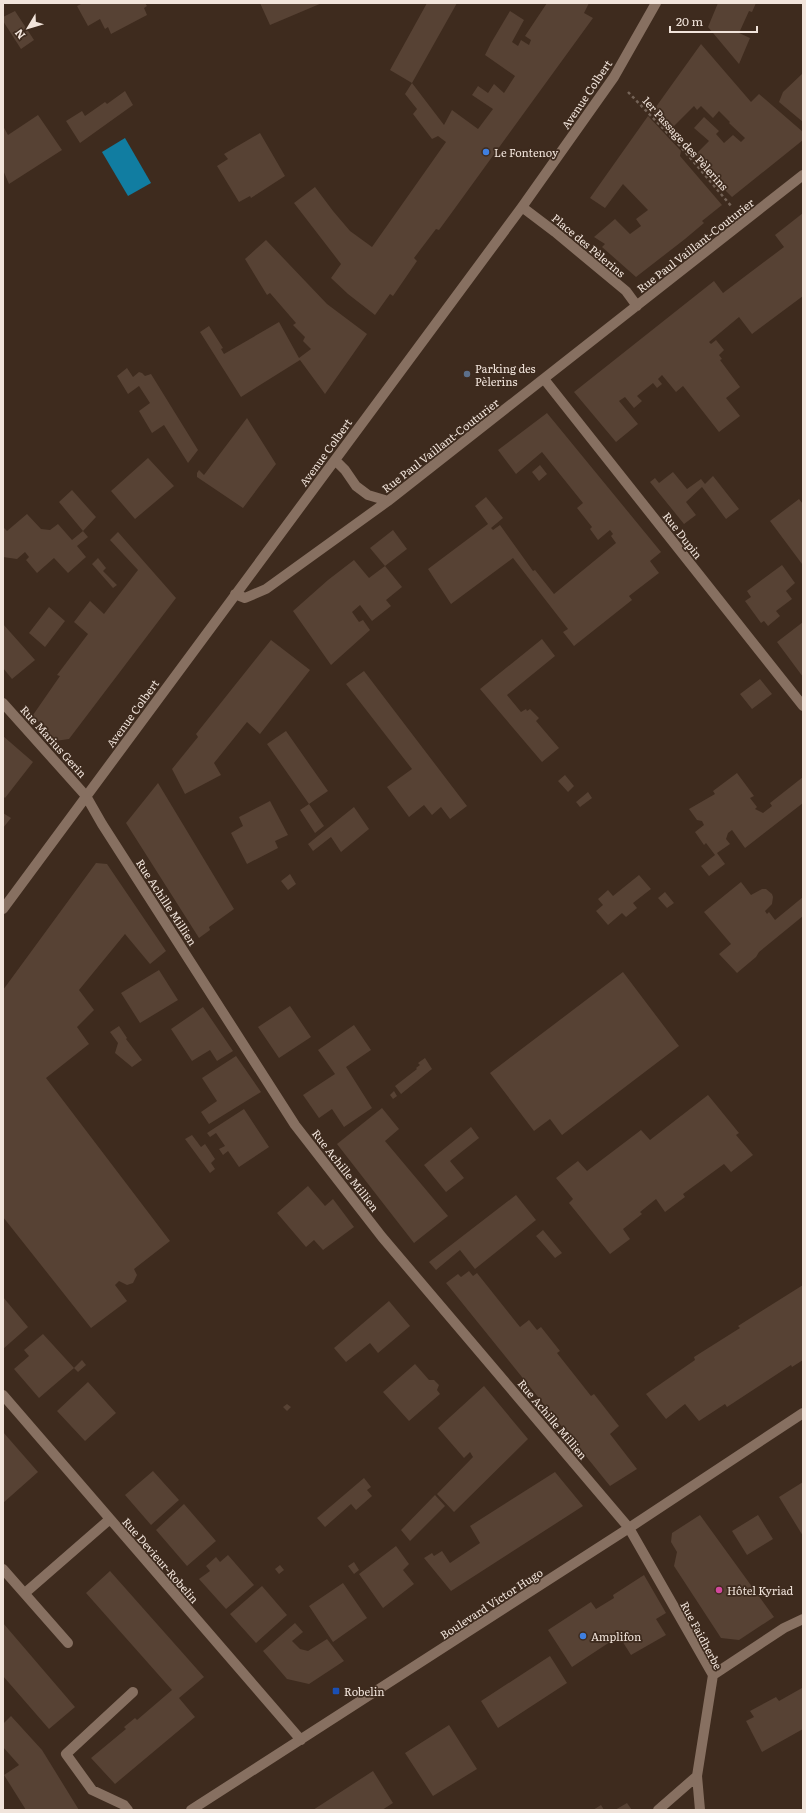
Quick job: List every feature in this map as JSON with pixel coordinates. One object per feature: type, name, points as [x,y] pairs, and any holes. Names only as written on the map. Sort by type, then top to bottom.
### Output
[{"type":"street","name":"Avenue Colbert","points":[[3,909],[522,207],[614,77],[656,3]]},
{"type":"street","name":"Rue Paul Vaillant-Couturier","points":[[235,594],[244,598],[266,589],[388,501],[803,176]]},
{"type":"street","name":"Place des Pèlerins","points":[[522,207],[555,232],[626,291],[637,306]]},
{"type":"street","name":"Rue Dupin","points":[[544,379],[803,706]]},
{"type":"street","points":[[335,460],[345,470],[356,486],[368,495],[388,501]]},
{"type":"street","name":"Rue Marius Gerin","points":[[3,703],[86,796]]},
{"type":"street","name":"Rue Achille Millien","points":[[86,796],[102,824],[295,1125],[382,1237],[629,1528]]},
{"type":"street","name":"Rue Devieur-Robelin","points":[[3,1395],[301,1740]]},
{"type":"street","name":"Boulevard Victor Hugo","points":[[191,1810],[629,1528],[803,1413]]},
{"type":"street","points":[[25,1593],[110,1519]]},
{"type":"street","name":"Rue Faidherbe","points":[[629,1528],[713,1676],[697,1776],[700,1810]]},
{"type":"street","points":[[3,1569],[68,1643]]},
{"type":"street","points":[[713,1676],[784,1628],[803,1619]]},
{"type":"street","points":[[128,1810],[124,1805],[92,1790],[66,1754],[133,1692]]},
{"type":"street","points":[[658,1810],[697,1776]]},
{"type":"path","name":"1er Passage des Pèlerins","points":[[614,77],[681,147],[745,221]]},
{"type":"water","points":[[125,138],[151,183],[128,196],[102,152]]},
{"type":"building","points":[[83,3],[145,3],[147,6],[144,8],[147,15],[111,34],[108,27],[105,29],[100,19],[88,26],[77,6]]},
{"type":"building","points":[[260,3],[322,3],[270,25]]},
{"type":"building","points":[[427,3],[457,3],[412,83],[390,70]]},
{"type":"building","points":[[547,3],[589,3],[584,13],[593,18],[439,230],[436,229],[414,258],[417,261],[393,296],[390,294],[375,315],[348,294],[331,278],[341,264],[294,203],[315,187],[350,231],[372,247],[446,142],[438,136],[432,139],[413,114],[417,109],[405,94],[412,83],[444,125],[452,110],[478,129],[493,109],[472,95],[478,86],[488,93],[494,84],[504,93],[515,76],[485,55],[491,43],[510,11],[524,20],[512,42],[518,46],[521,40],[529,45],[531,40],[525,36]]},
{"type":"building","points":[[718,3],[756,3],[752,12],[749,11],[739,33],[750,38],[739,64],[708,27]]},
{"type":"building","points":[[15,11],[34,40],[21,49],[3,21],[3,17]]},
{"type":"building","points":[[701,44],[751,102],[759,94],[803,132],[803,140],[732,197],[698,163],[696,154],[709,141],[694,128],[704,117],[719,131],[716,134],[724,143],[733,135],[741,142],[745,138],[719,111],[713,118],[701,106],[697,110],[694,106],[670,130],[653,111]]},
{"type":"building","points":[[803,73],[803,122],[779,102],[783,92]]},
{"type":"building","points":[[125,91],[133,105],[80,143],[66,121],[82,111],[85,116],[105,102],[107,104]]},
{"type":"building","points":[[38,115],[62,150],[9,184],[3,170],[3,126],[8,135]]},
{"type":"building","points":[[648,116],[681,151],[680,156],[722,205],[702,221],[704,223],[685,239],[636,277],[602,247],[605,244],[594,237],[615,219],[630,234],[641,226],[636,219],[648,210],[623,184],[605,208],[590,198]]},
{"type":"building","points":[[260,133],[285,176],[251,198],[250,196],[239,202],[217,166],[228,159],[224,154]]},
{"type":"building","points":[[803,213],[803,296],[752,334],[739,317],[709,342],[711,344],[716,340],[724,350],[719,355],[722,359],[720,360],[740,387],[726,398],[740,416],[719,432],[683,386],[676,392],[662,375],[658,379],[662,384],[657,388],[653,383],[637,396],[642,401],[634,408],[625,397],[619,401],[638,424],[616,442],[574,392],[714,281],[723,293],[784,247],[775,235]]},
{"type":"building","points":[[266,240],[327,304],[367,334],[325,394],[300,360],[241,397],[200,332],[209,326],[223,348],[221,349],[224,354],[279,322],[299,358],[311,349],[303,341],[305,337],[293,325],[296,323],[270,293],[267,295],[245,259]]},
{"type":"building","points":[[127,368],[133,377],[139,372],[145,376],[151,374],[198,450],[188,463],[164,425],[152,433],[139,411],[150,403],[139,386],[128,394],[117,376]]},
{"type":"building","points":[[547,413],[661,552],[650,561],[659,573],[629,596],[632,600],[574,646],[563,632],[568,629],[513,558],[451,604],[428,569],[488,524],[475,506],[486,497],[503,518],[491,528],[493,530],[500,525],[533,571],[535,570],[554,594],[616,543],[611,536],[613,534],[610,530],[598,540],[590,529],[592,527],[577,508],[583,503],[542,452],[516,474],[498,450]]},
{"type":"building","points":[[247,418],[276,464],[243,508],[197,477],[197,473],[199,470],[204,475]]},
{"type":"building","points":[[148,458],[174,486],[135,519],[111,491]]},
{"type":"building","points":[[540,465],[547,474],[539,481],[532,472]]},
{"type":"building","points":[[673,472],[687,489],[701,479],[705,484],[713,476],[739,509],[726,519],[702,487],[686,502],[696,515],[684,524],[650,482],[655,478],[659,483]]},
{"type":"building","points":[[72,490],[96,517],[83,531],[59,502]]},
{"type":"building","points":[[799,499],[803,504],[802,564],[770,521]]},
{"type":"building","points":[[27,514],[41,529],[50,530],[58,524],[72,540],[83,531],[88,537],[77,546],[86,557],[68,573],[54,558],[37,573],[26,560],[29,557],[25,552],[17,559],[3,557],[3,527],[7,531]]},
{"type":"building","points":[[393,530],[407,549],[385,566],[370,548]]},
{"type":"building","points":[[118,532],[176,598],[69,739],[55,741],[33,715],[60,676],[57,675],[88,634],[74,622],[90,601],[104,614],[138,570],[110,540]]},
{"type":"building","points":[[98,558],[106,568],[103,571],[117,585],[113,588],[92,564]]},
{"type":"building","points":[[354,560],[369,578],[385,566],[402,587],[386,600],[391,606],[372,621],[360,605],[352,612],[359,622],[363,620],[370,630],[331,665],[293,611],[328,580]]},
{"type":"building","points":[[782,565],[795,583],[786,591],[792,599],[776,611],[780,616],[768,626],[764,621],[761,623],[745,601],[751,597],[747,591]]},
{"type":"building","points":[[49,607],[65,621],[45,647],[29,633]]},
{"type":"building","points":[[803,622],[803,677],[777,642]]},
{"type":"building","points":[[3,624],[35,660],[12,679],[3,668]]},
{"type":"building","points":[[542,639],[555,656],[507,695],[521,712],[526,709],[527,711],[530,709],[539,718],[536,721],[559,748],[542,762],[480,689]]},
{"type":"building","points":[[271,640],[310,670],[260,734],[247,722],[214,763],[221,775],[185,794],[172,769],[198,737],[196,734]]},
{"type":"building","points":[[364,671],[467,806],[450,819],[441,807],[432,815],[424,805],[409,817],[387,787],[412,769],[346,684]]},
{"type":"building","points":[[760,679],[772,694],[752,709],[740,694]]},
{"type":"building","points":[[286,731],[328,791],[309,804],[267,744]]},
{"type":"building","points":[[3,736],[33,762],[5,798],[3,796]]},
{"type":"building","points":[[737,773],[754,796],[750,798],[757,807],[755,809],[763,813],[772,806],[770,803],[803,777],[803,803],[745,848],[732,830],[728,833],[726,839],[730,844],[717,853],[725,864],[709,876],[701,866],[715,855],[706,843],[704,845],[695,832],[704,825],[702,821],[697,820],[689,809],[715,794],[713,791]]},
{"type":"building","points":[[565,775],[574,786],[568,792],[558,781]]},
{"type":"building","points":[[158,783],[234,909],[209,927],[210,930],[199,938],[126,823]]},
{"type":"building","points":[[588,792],[592,798],[580,807],[576,802]]},
{"type":"building","points":[[270,801],[288,835],[275,841],[278,848],[247,864],[231,833],[243,826],[239,817]]},
{"type":"building","points":[[309,804],[324,826],[315,833],[300,810]]},
{"type":"building","points":[[354,807],[369,829],[341,852],[331,837],[313,851],[308,844]]},
{"type":"building","points":[[3,813],[11,818],[3,828]]},
{"type":"building","points":[[96,863],[107,864],[166,951],[150,964],[125,934],[79,990],[94,1010],[77,1027],[89,1044],[46,1078],[170,1241],[134,1269],[137,1275],[133,1283],[127,1285],[119,1281],[115,1285],[127,1301],[91,1328],[3,1217],[3,990]]},
{"type":"building","points":[[290,874],[296,884],[288,890],[281,881]]},
{"type":"building","points":[[639,875],[651,889],[633,903],[637,908],[626,917],[622,913],[608,925],[596,911],[603,905],[598,899],[608,890],[613,896]]},
{"type":"building","points":[[741,882],[751,895],[762,889],[766,889],[772,894],[772,904],[765,911],[767,914],[769,912],[775,920],[803,897],[803,916],[759,952],[756,957],[737,973],[719,954],[731,944],[704,912]]},
{"type":"building","points":[[665,892],[674,903],[667,908],[658,898]]},
{"type":"building","points":[[159,970],[178,1000],[140,1023],[121,993]]},
{"type":"building","points":[[623,972],[679,1046],[562,1135],[550,1119],[534,1131],[490,1073]]},
{"type":"building","points":[[290,1006],[311,1037],[279,1058],[258,1027]]},
{"type":"building","points":[[203,1007],[233,1051],[217,1061],[210,1050],[192,1061],[171,1029]]},
{"type":"building","points":[[354,1025],[371,1050],[346,1067],[372,1108],[344,1127],[332,1109],[319,1118],[303,1095],[335,1074],[318,1050]]},
{"type":"building","points":[[119,1026],[127,1038],[126,1039],[142,1060],[132,1067],[115,1053],[118,1043],[110,1032]]},
{"type":"building","points":[[236,1056],[261,1092],[209,1124],[201,1112],[217,1101],[202,1078]]},
{"type":"building","points":[[425,1058],[432,1069],[401,1094],[395,1086],[417,1069],[416,1068],[420,1065],[418,1063]]},
{"type":"building","points":[[394,1091],[397,1096],[393,1099],[390,1095]]},
{"type":"building","points":[[708,1095],[739,1133],[736,1135],[753,1155],[731,1172],[724,1164],[683,1194],[685,1197],[665,1212],[656,1199],[640,1212],[642,1214],[623,1229],[630,1239],[610,1254],[569,1203],[573,1199],[556,1178],[578,1161],[587,1171],[641,1130],[650,1140]]},
{"type":"building","points":[[382,1108],[399,1129],[385,1141],[448,1216],[414,1243],[337,1144]]},
{"type":"building","points":[[244,1109],[269,1147],[239,1167],[228,1151],[223,1155],[219,1149],[225,1146],[216,1133],[210,1137],[207,1133]]},
{"type":"building","points":[[471,1127],[479,1138],[450,1161],[464,1178],[446,1192],[424,1165]]},
{"type":"building","points":[[192,1135],[201,1147],[205,1144],[215,1159],[211,1163],[215,1169],[210,1173],[185,1139]]},
{"type":"building","points":[[308,1186],[325,1206],[333,1199],[354,1227],[323,1250],[314,1240],[306,1247],[277,1213]]},
{"type":"building","points":[[516,1195],[536,1220],[475,1269],[460,1250],[436,1270],[429,1262]]},
{"type":"building","points":[[543,1230],[562,1253],[555,1258],[536,1236]]},
{"type":"building","points":[[469,1271],[473,1276],[477,1273],[520,1327],[529,1320],[537,1330],[541,1327],[560,1351],[557,1353],[591,1396],[594,1394],[619,1426],[610,1434],[637,1469],[610,1486],[446,1283],[458,1274],[461,1277]]},
{"type":"building","points":[[803,1285],[803,1360],[792,1367],[791,1365],[727,1407],[725,1404],[699,1421],[685,1404],[666,1419],[646,1394],[695,1360],[694,1357],[740,1328],[738,1326]]},
{"type":"building","points":[[3,1297],[28,1327],[3,1349]]},
{"type":"building","points":[[389,1301],[410,1326],[378,1353],[370,1343],[346,1362],[334,1348]]},
{"type":"building","points":[[43,1334],[74,1368],[39,1398],[14,1369],[29,1356],[24,1350]]},
{"type":"building","points":[[82,1360],[86,1365],[78,1372],[74,1368]]},
{"type":"building","points":[[415,1364],[429,1380],[434,1380],[439,1385],[437,1390],[440,1394],[409,1421],[383,1392]]},
{"type":"building","points":[[88,1382],[116,1413],[85,1441],[57,1411]]},
{"type":"building","points":[[484,1386],[528,1439],[454,1512],[437,1494],[473,1457],[470,1452],[464,1458],[438,1428]]},
{"type":"building","points":[[287,1404],[291,1407],[287,1411],[283,1407]]},
{"type":"building","points":[[3,1432],[38,1472],[3,1503]]},
{"type":"building","points":[[153,1471],[179,1500],[151,1525],[125,1495]]},
{"type":"building","points":[[555,1472],[583,1506],[451,1591],[424,1558],[432,1553],[434,1556],[442,1551],[450,1563],[480,1543],[470,1526]]},
{"type":"building","points":[[364,1478],[371,1487],[367,1490],[372,1496],[356,1510],[351,1504],[325,1527],[317,1518]]},
{"type":"building","points":[[803,1482],[803,1536],[779,1497]]},
{"type":"building","points":[[435,1495],[445,1506],[410,1541],[401,1530]]},
{"type":"building","points":[[184,1504],[216,1541],[187,1566],[156,1530]]},
{"type":"building","points":[[700,1515],[774,1617],[739,1640],[721,1638],[674,1566],[677,1552],[671,1542],[672,1533]]},
{"type":"building","points":[[758,1515],[773,1539],[747,1555],[732,1531]]},
{"type":"building","points":[[396,1546],[409,1564],[403,1570],[414,1584],[383,1608],[359,1574]]},
{"type":"building","points":[[228,1555],[254,1585],[226,1609],[199,1579],[210,1571],[206,1566],[216,1557],[220,1562]]},
{"type":"building","points":[[354,1562],[359,1570],[354,1574],[348,1566]]},
{"type":"building","points":[[280,1565],[284,1570],[279,1574],[275,1569]]},
{"type":"building","points":[[110,1571],[204,1677],[179,1698],[195,1717],[115,1784],[91,1758],[126,1729],[124,1727],[135,1718],[137,1720],[172,1690],[86,1593]]},
{"type":"building","points":[[644,1575],[666,1613],[656,1619],[666,1635],[631,1655],[619,1636],[572,1667],[548,1630],[591,1602],[596,1609],[614,1598],[613,1595]]},
{"type":"building","points":[[343,1583],[367,1618],[333,1642],[309,1606]]},
{"type":"building","points":[[262,1586],[287,1615],[256,1643],[230,1614]]},
{"type":"building","points":[[3,1623],[75,1707],[49,1729],[3,1676]]},
{"type":"building","points":[[295,1623],[303,1632],[292,1641],[300,1649],[308,1651],[327,1639],[344,1661],[309,1684],[287,1679],[263,1651]]},
{"type":"building","points":[[550,1656],[567,1683],[498,1728],[481,1701]]},
{"type":"building","points":[[802,1688],[803,1729],[762,1752],[746,1721],[754,1717],[750,1711],[776,1697],[779,1701]]},
{"type":"building","points":[[11,1716],[42,1750],[79,1810],[26,1810],[4,1775],[19,1765],[3,1747],[3,1724]]},
{"type":"building","points":[[449,1725],[477,1769],[433,1796],[405,1753]]},
{"type":"building","points":[[373,1771],[393,1803],[382,1810],[313,1810]]},
{"type":"building","points":[[627,1803],[632,1810],[615,1810]]},
{"type":"building","points":[[601,1805],[604,1810],[593,1810]]},
{"type":"place","name":"Le Fontenoy","points":[[486,152]]},
{"type":"place","name":"Parking des Pèlerins","points":[[467,374]]},
{"type":"place","name":"Hôtel Kyriad","points":[[719,1590]]},
{"type":"place","name":"Amplifon","points":[[583,1636]]},
{"type":"place","name":"Robelin","points":[[336,1691]]}]
